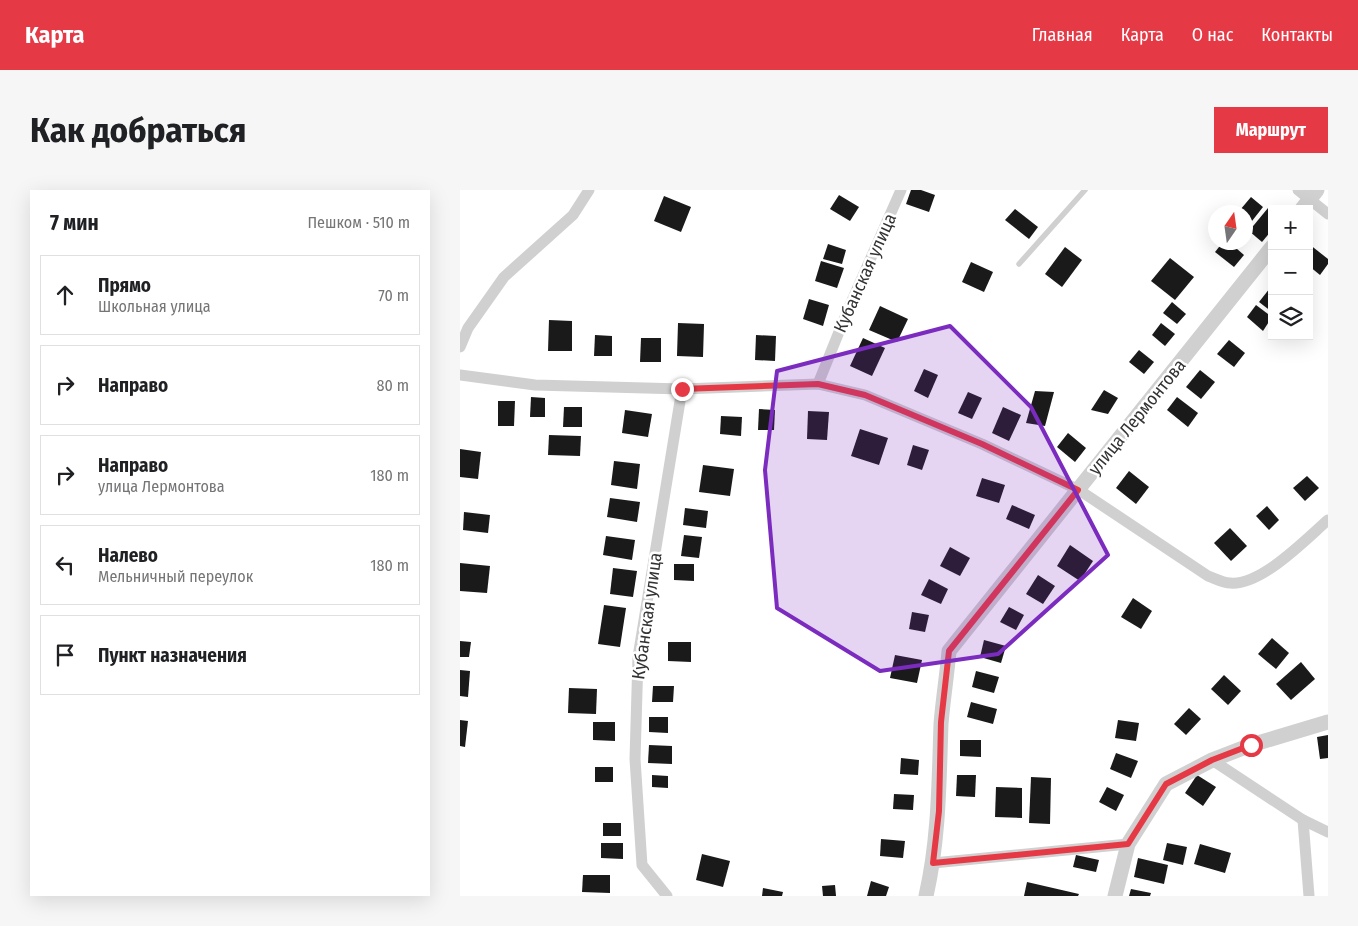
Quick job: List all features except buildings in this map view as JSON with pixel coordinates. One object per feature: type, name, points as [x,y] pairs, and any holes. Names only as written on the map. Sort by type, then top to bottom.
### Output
[{"type":"street","points":[[460,347],[468,328],[504,277],[572,215],[589,190]]},
{"type":"street","name":"Кубанская улица","points":[[818,384],[847,312],[901,190]]},
{"type":"street","points":[[1307,197],[1328,214]]},
{"type":"street","name":"улица Лермонтова","points":[[926,896],[933,863],[939,811],[941,722],[949,651],[1270,250]]},
{"type":"street","points":[[460,375],[535,385],[682,389],[818,384],[865,395],[982,444],[1078,490],[1208,576],[1230,583],[1251,580],[1277,563],[1328,520]]},
{"type":"street","name":"Кубанская улица","points":[[667,896],[642,865],[635,759],[638,656],[682,389]]},
{"type":"street","points":[[1114,896],[1128,844],[1166,784],[1212,760],[1251,745],[1328,722]]},
{"type":"street","points":[[1212,760],[1303,820],[1328,832]]},
{"type":"street","points":[[1303,820],[1309,896]]},
{"type":"street","points":[[933,863],[1128,844]]},
{"type":"lane","points":[[1019,264],[1085,190]]},
{"type":"highlighted area","points":[[950,326],[1031,407],[1108,555],[998,654],[880,671],[777,608],[765,470],[777,371]]},
{"type":"route","points":[[682,389],[818,384],[865,395],[982,444],[1078,490],[949,651],[941,722],[939,811],[933,863],[1128,844],[1166,784],[1212,760],[1251,745]]}]
